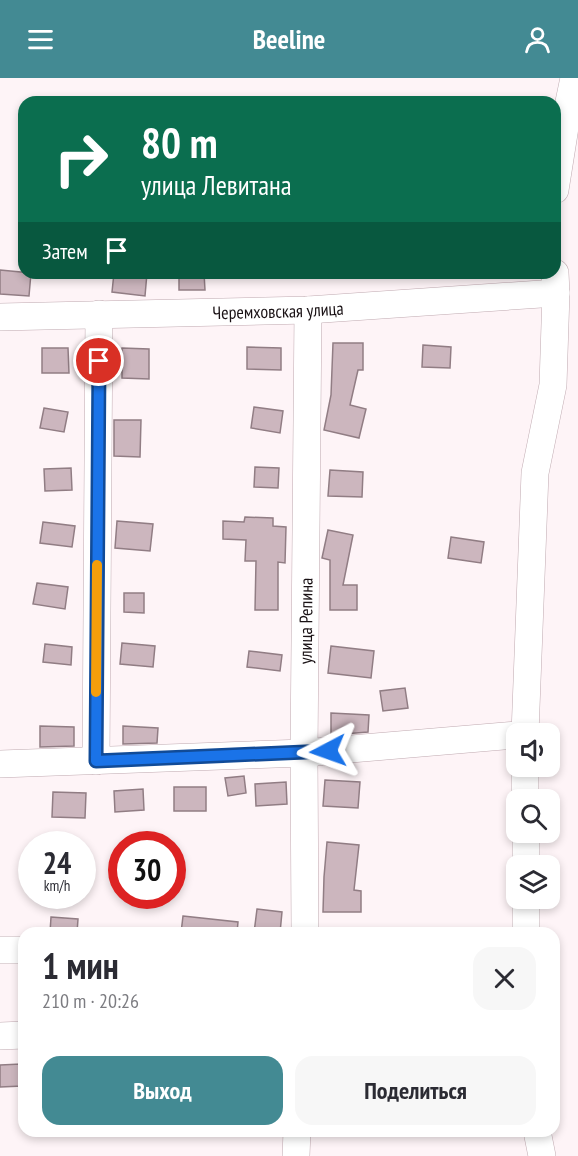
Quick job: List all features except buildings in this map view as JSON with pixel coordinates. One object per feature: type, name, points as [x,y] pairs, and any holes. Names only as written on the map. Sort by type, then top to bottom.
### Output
[{"type":"street","points":[[561,152],[574,78]]},
{"type":"street","points":[[525,723],[535,473],[553,385],[555,283]]},
{"type":"street","name":"Черемховская улица","points":[[0,317],[308,310],[555,283]]},
{"type":"street","name":"улица Репина","points":[[305,927],[304,753],[308,310]]},
{"type":"street","points":[[96,761],[99,314]]},
{"type":"street","points":[[0,764],[304,753],[506,736]]},
{"type":"street","points":[[526,909],[526,927]]},
{"type":"street","points":[[0,950],[18,950]]},
{"type":"street","points":[[0,1036],[18,1035]]},
{"type":"street","points":[[296,1156],[297,1137]]},
{"type":"street","points":[[538,1137],[542,1156]]},
{"type":"slow traffic","points":[[96,692],[97,565]]},
{"type":"route","points":[[99,361],[96,761],[328,751]]}]
